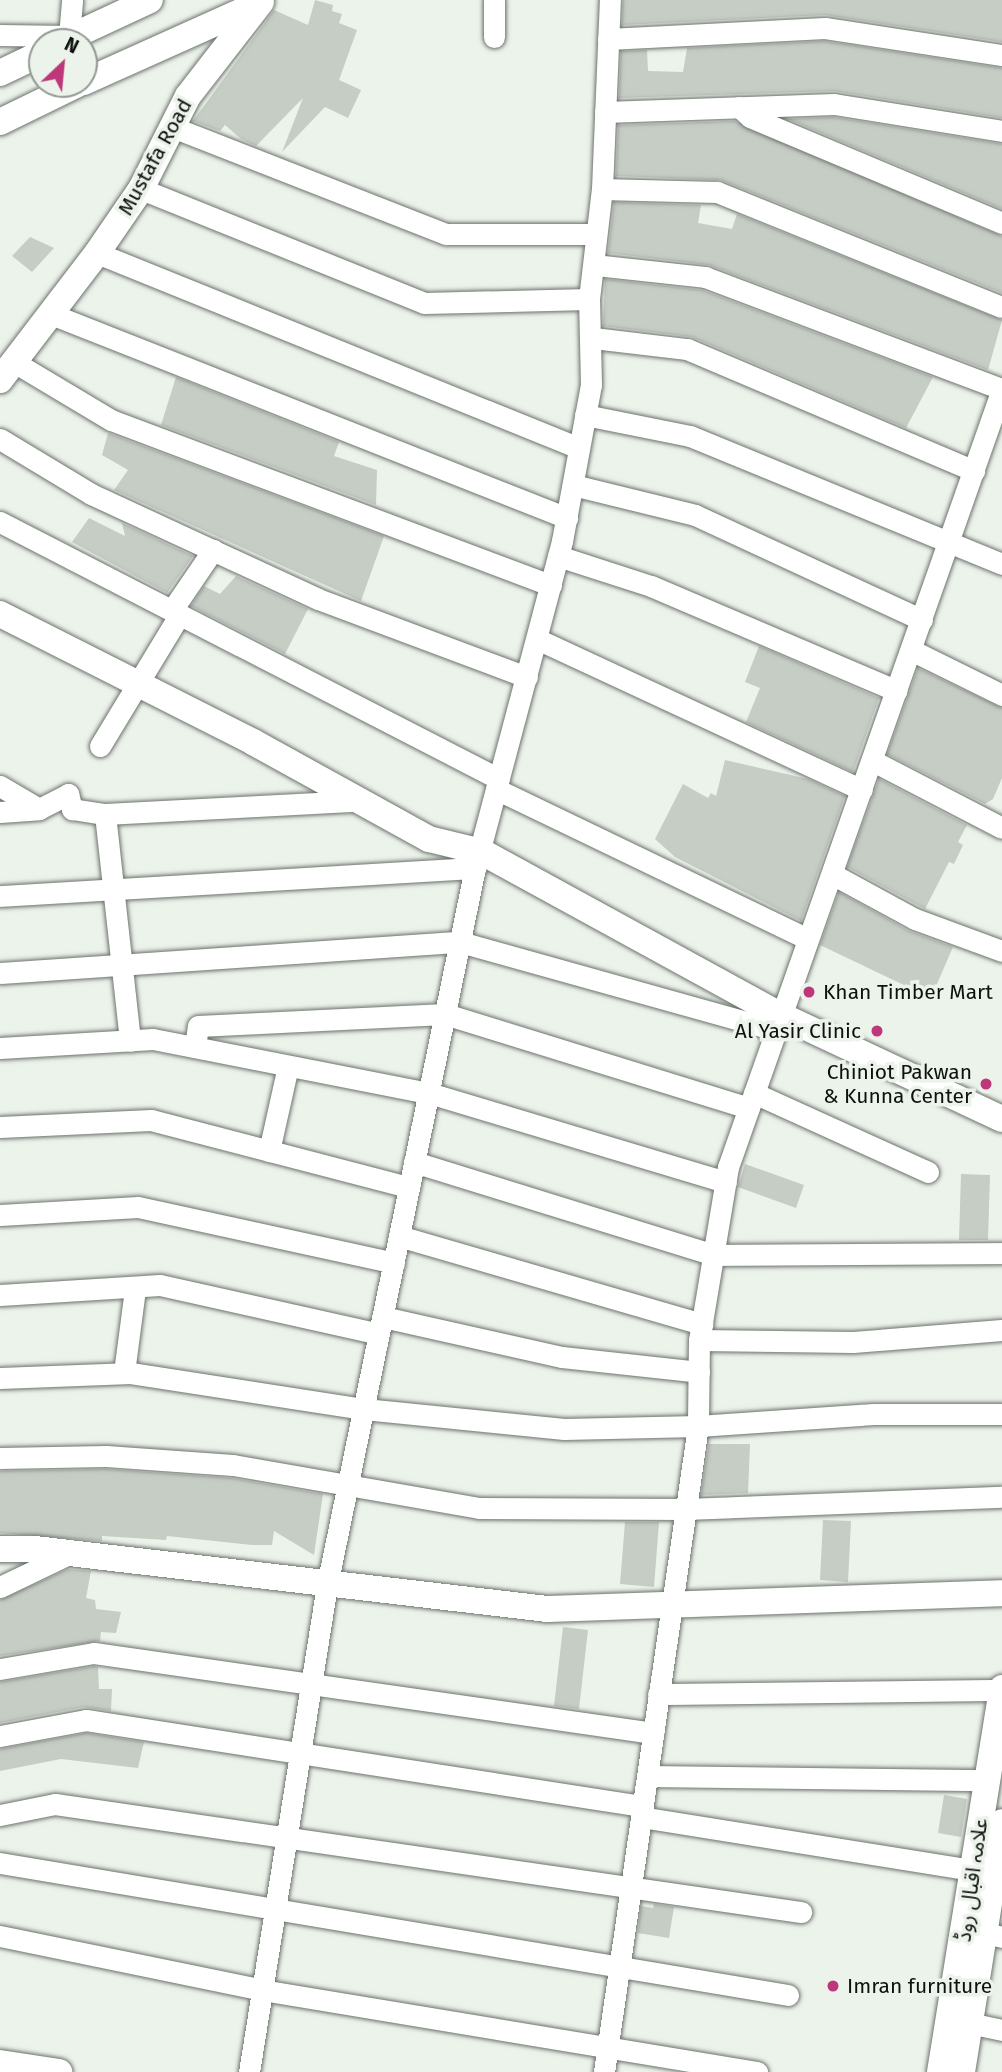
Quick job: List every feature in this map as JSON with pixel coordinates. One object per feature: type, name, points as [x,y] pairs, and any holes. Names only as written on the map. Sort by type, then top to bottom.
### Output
[{"type":"street","points":[[66,28],[72,0]]},
{"type":"street","points":[[88,28],[150,0]]},
{"type":"street","points":[[494,0],[494,37]]},
{"type":"street","points":[[249,2072],[327,1585],[460,942],[498,784],[551,585],[573,485],[585,415],[593,338],[589,299],[602,189],[610,0]]},
{"type":"street","points":[[98,76],[223,23],[265,1]]},
{"type":"street","name":"Mustafa Road","points":[[7,371],[97,253],[141,189],[170,126],[265,1]]},
{"type":"street","points":[[608,39],[825,28],[1002,55]]},
{"type":"street","points":[[0,35],[28,37]]},
{"type":"street","points":[[0,73],[28,60]]},
{"type":"street","points":[[0,122],[49,98]]},
{"type":"street","points":[[605,112],[834,104],[1002,131]]},
{"type":"street","points":[[738,107],[750,117],[1002,223]]},
{"type":"street","points":[[170,126],[446,233],[596,234]]},
{"type":"street","points":[[141,189],[424,303],[589,299]]},
{"type":"street","points":[[602,189],[717,192],[1002,307]]},
{"type":"street","points":[[97,253],[579,448]]},
{"type":"street","points":[[595,265],[705,277],[1002,389],[997,424],[974,471],[778,1023],[726,1182],[701,1332],[698,1426],[604,2072]]},
{"type":"street","points":[[51,314],[566,518]]},
{"type":"street","points":[[593,338],[687,349],[974,471]]},
{"type":"street","points":[[7,371],[111,421],[551,585]]},
{"type":"street","points":[[585,415],[690,436],[1002,564]]},
{"type":"street","points":[[0,439],[91,494],[318,599],[527,677]]},
{"type":"street","points":[[573,485],[695,515],[922,620]]},
{"type":"street","points":[[0,522],[176,612],[498,784],[808,939]]},
{"type":"street","points":[[100,746],[140,684],[176,612],[213,550]]},
{"type":"street","points":[[558,556],[651,586],[897,691]]},
{"type":"street","points":[[0,614],[140,684],[429,839],[479,860],[778,1023],[1002,1119]]},
{"type":"street","points":[[537,639],[862,790]]},
{"type":"street","points":[[911,650],[1002,695]]},
{"type":"street","points":[[873,761],[1002,828]]},
{"type":"street","points":[[0,786],[39,809]]},
{"type":"street","points":[[0,812],[39,809],[68,794],[72,809],[105,814],[356,801]]},
{"type":"street","points":[[105,814],[130,1041]]},
{"type":"street","points":[[0,896],[113,890],[479,860]]},
{"type":"street","points":[[832,874],[915,919],[1002,950]]},
{"type":"street","points":[[0,973],[460,942],[778,1023]]},
{"type":"street","points":[[195,1047],[198,1026],[445,1014],[751,1101],[928,1172]]},
{"type":"street","points":[[0,1048],[153,1040],[195,1047],[429,1093],[726,1182]]},
{"type":"street","points":[[269,1151],[288,1066]]},
{"type":"street","points":[[0,1127],[150,1120],[409,1187]]},
{"type":"street","points":[[414,1162],[714,1255],[1002,1253]]},
{"type":"street","points":[[0,1215],[138,1207],[394,1263]]},
{"type":"street","points":[[399,1236],[701,1332],[853,1342],[1002,1330]]},
{"type":"street","points":[[0,1295],[135,1289],[160,1285],[562,1357],[699,1372]]},
{"type":"street","points":[[135,1289],[124,1372],[364,1409],[564,1429],[698,1426],[874,1415],[1002,1414]]},
{"type":"street","points":[[0,1378],[131,1373]]},
{"type":"street","points":[[0,1458],[106,1456],[233,1465],[348,1488],[480,1508],[685,1509],[1002,1497]]},
{"type":"street","points":[[0,1549],[71,1553],[547,1609],[1002,1593]]},
{"type":"street","points":[[0,1587],[71,1553]]},
{"type":"street","points":[[0,1669],[94,1653],[653,1733]]},
{"type":"street","points":[[658,1694],[1002,1689]]},
{"type":"street","name":"علامہ اقبال روڈ","points":[[940,2072],[1002,1689]]},
{"type":"street","points":[[0,1736],[86,1720],[642,1811],[973,1870]]},
{"type":"street","points":[[647,1776],[987,1780]]},
{"type":"street","points":[[0,1815],[55,1804],[287,1835],[801,1912]]},
{"type":"street","name":"علامہ اقبال روڈ","points":[[962,2072],[970,2023],[993,1935],[1001,1839]]},
{"type":"street","points":[[0,1863],[788,1995]]},
{"type":"street","points":[[0,1936],[262,1990],[757,2072]]},
{"type":"street","points":[[970,2023],[1002,2030]]},
{"type":"street","points":[[0,2063],[59,2072]]},
{"type":"building","points":[[315,0],[333,5],[332,11],[342,14],[339,23],[357,30],[339,80],[361,90],[348,118],[325,107],[282,152],[303,98],[256,146],[241,139],[225,125],[220,131],[193,121],[274,10],[308,25]]},
{"type":"building","points":[[623,0],[1002,0],[1002,42],[825,15],[622,25]]},
{"type":"building","points":[[824,41],[1002,68],[1002,118],[834,91],[619,98],[621,51],[647,50],[648,71],[683,72],[687,48]]},
{"type":"building","points":[[833,117],[1002,144],[1002,209],[788,119]]},
{"type":"building","points":[[734,121],[1002,236],[1002,293],[721,180],[616,176],[618,125]]},
{"type":"building","points":[[614,202],[701,205],[698,223],[732,229],[737,214],[1002,320],[988,370],[709,265],[608,253]]},
{"type":"building","points":[[30,237],[54,248],[32,272],[12,256]]},
{"type":"building","points":[[605,279],[702,290],[933,377],[906,428],[692,337],[603,326]]},
{"type":"building","points":[[176,377],[339,442],[334,456],[377,470],[376,505],[161,425]]},
{"type":"building","points":[[108,433],[384,536],[361,601],[114,490],[128,470],[102,455]]},
{"type":"building","points":[[89,518],[125,536],[122,523],[193,556],[167,593],[72,542]]},
{"type":"building","points":[[236,576],[308,609],[285,654],[191,606],[204,586],[220,594]]},
{"type":"building","points":[[759,646],[879,698],[853,772],[746,722],[760,688],[745,682]]},
{"type":"building","points":[[918,668],[1002,708],[1002,778],[993,799],[985,804],[887,754]]},
{"type":"building","points":[[725,760],[808,779],[845,796],[801,921],[675,857],[655,839],[683,784],[708,798],[711,793],[716,796]]},
{"type":"building","points":[[879,779],[967,825],[958,842],[963,845],[954,864],[949,862],[925,909],[847,867]]},
{"type":"building","points":[[839,892],[909,931],[953,947],[931,998],[820,945]]},
{"type":"building","points":[[745,1164],[804,1185],[796,1208],[738,1187]]},
{"type":"building","points":[[961,1174],[990,1175],[988,1240],[959,1240]]},
{"type":"building","points":[[709,1444],[750,1444],[748,1493],[701,1495]]},
{"type":"building","points":[[106,1469],[231,1478],[323,1494],[314,1555],[274,1531],[272,1545],[167,1536],[166,1540],[102,1536],[102,1541],[0,1533],[0,1471]]},
{"type":"building","points":[[823,1520],[851,1521],[848,1582],[820,1580]]},
{"type":"building","points":[[625,1522],[659,1522],[654,1587],[620,1584]]},
{"type":"building","points":[[68,1569],[91,1571],[86,1598],[95,1600],[96,1609],[121,1612],[116,1633],[101,1632],[100,1641],[0,1656],[0,1600]]},
{"type":"building","points":[[563,1627],[588,1630],[579,1709],[554,1706]]},
{"type":"building","points":[[98,1667],[99,1689],[112,1689],[111,1711],[84,1707],[0,1723],[0,1682]]},
{"type":"building","points":[[86,1733],[144,1742],[138,1768],[61,1759],[0,1771],[0,1749]]},
{"type":"building","points":[[944,1795],[967,1799],[961,1837],[938,1833]]},
{"type":"building","points":[[654,1904],[674,1907],[669,1938],[638,1933],[641,1906],[653,1908]]},
{"type":"place","name":"Khan Timber Mart","points":[[809,992]]},
{"type":"place","name":"Al Yasir Clinic","points":[[877,1031]]},
{"type":"place","name":"Chiniot Pakwan & Kunna Center","points":[[986,1084]]},
{"type":"place","name":"Imran furniture","points":[[833,1986]]}]
